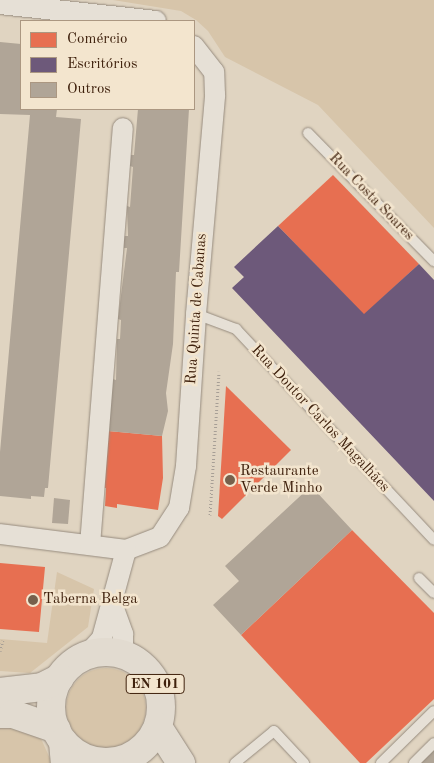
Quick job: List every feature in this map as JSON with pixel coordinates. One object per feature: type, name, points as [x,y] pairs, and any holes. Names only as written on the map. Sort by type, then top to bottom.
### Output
[{"type":"main road","name":"EN 101","points":[[61,745],[51,712],[53,694],[60,678],[71,665],[86,656],[104,652],[123,655],[139,663],[151,676],[159,692],[161,710],[158,728]]},
{"type":"main road","points":[[0,692],[42,687],[60,678]]},
{"type":"main road","points":[[0,714],[13,714],[61,745],[84,757],[115,762],[154,763]]},
{"type":"main road","points":[[115,762],[138,752],[158,728],[181,763]]},
{"type":"street","points":[[0,4],[147,20]]},
{"type":"street","name":"Rua Quinta de Cabanas","points":[[126,550],[160,537],[179,508],[186,466],[196,314],[215,95],[214,72],[195,47]]},
{"type":"street","points":[[90,545],[123,128]]},
{"type":"street","points":[[0,534],[126,550],[113,606],[102,638],[86,656]]},
{"type":"street","points":[[113,606],[123,634],[123,655]]},
{"type":"lane","name":"Rua Costa Soares","points":[[308,133],[434,261]]},
{"type":"lane","name":"Rua Doutor Carlos Magalhães","points":[[196,314],[236,328],[434,540]]},
{"type":"lane","points":[[419,578],[434,593]]},
{"type":"lane","points":[[381,763],[434,711]]},
{"type":"lane","points":[[235,763],[274,731],[304,763]]},
{"type":"lane","points":[[414,763],[434,743]]},
{"type":"path","points":[[210,515],[219,371]]},
{"type":"path","points":[[0,651],[3,640]]},
{"type":"shaded area","points":[[113,0],[434,0],[434,228],[318,105],[225,57],[208,31],[196,20],[181,11]]},
{"type":"shaded area","points":[[57,572],[94,589],[88,627],[30,673],[0,671],[0,639],[47,643]]},
{"type":"shaded area","points":[[106,668],[121,671],[134,680],[143,693],[146,708],[143,723],[134,736],[121,745],[106,748],[91,745],[78,736],[69,723],[66,708],[69,693],[78,680],[91,671]]},
{"type":"shaded area","points":[[0,722],[38,732],[52,763],[0,763]]},
{"type":"building: Comércio","points":[[333,175],[419,264],[364,315],[278,226]]},
{"type":"building: Comércio","points":[[226,386],[291,450],[222,519],[218,516]]},
{"type":"building: Comércio","points":[[108,431],[162,436],[163,478],[158,510],[117,504],[117,508],[105,506],[106,488],[103,488]]},
{"type":"building: Comércio","points":[[352,530],[434,613],[434,699],[366,763],[360,763],[241,635]]},
{"type":"building: Comércio","points":[[0,563],[45,567],[39,632],[0,629]]},
{"type":"building: Escritórios","points":[[278,226],[364,314],[419,264],[434,280],[434,501],[232,288],[244,277],[234,267]]},
{"type":"building: Outros","points":[[0,42],[20,44],[20,110],[57,110],[56,117],[81,119],[48,488],[45,488],[44,497],[31,496],[31,499],[0,496],[0,452],[30,115],[0,114]]},
{"type":"building: Outros","points":[[138,110],[189,110],[179,272],[176,272],[173,344],[166,393],[168,411],[162,436],[108,431],[113,379],[116,380],[117,339],[120,339],[121,320],[118,319],[127,248],[124,248],[124,236],[128,236],[127,206],[130,207],[133,167],[130,166],[131,155],[134,155]]},
{"type":"building: Outros","points":[[311,486],[352,530],[241,635],[213,605],[239,581],[225,566]]},
{"type":"building: Outros","points":[[54,498],[70,500],[68,524],[52,523]]},
{"type":"building: Outros","points":[[434,749],[434,763],[419,763]]},
{"type":"place","name":"Restaurante Verde Minho","points":[[230,480]]},
{"type":"place","name":"Taberna Belga","points":[[33,600]]}]
